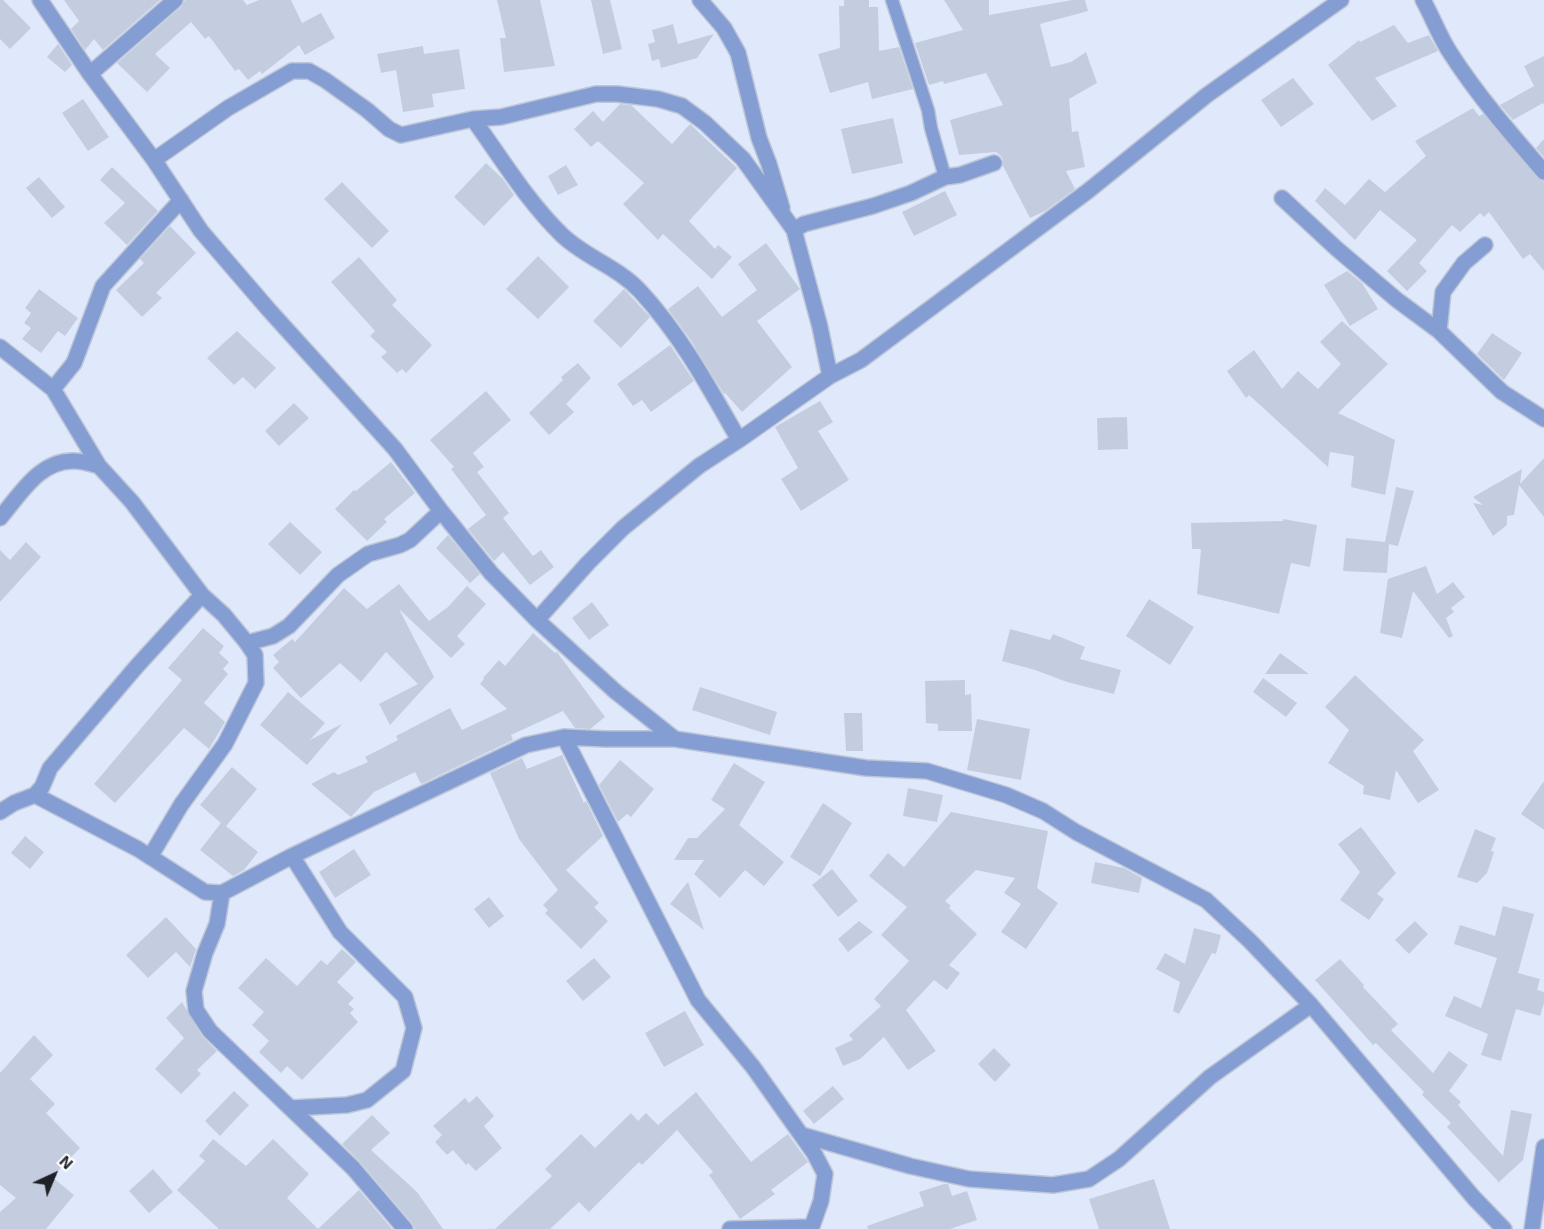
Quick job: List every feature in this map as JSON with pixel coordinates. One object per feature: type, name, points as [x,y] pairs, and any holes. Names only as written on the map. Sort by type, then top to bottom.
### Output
[{"type":"street","points":[[40,0],[90,74],[154,160],[201,231],[395,449],[491,573],[537,620],[616,692],[675,739]]},
{"type":"street","points":[[90,74],[175,0]]},
{"type":"street","points":[[700,0],[724,28],[738,53],[759,138],[789,223],[820,327],[830,376]]},
{"type":"street","points":[[537,620],[623,528],[699,465],[739,441],[830,376],[861,360],[1088,191],[1207,95],[1341,0]]},
{"type":"street","points":[[1423,0],[1449,52],[1472,85],[1544,172]]},
{"type":"street","points":[[154,160],[228,108],[292,71],[309,71],[325,80],[389,129],[401,135],[474,119],[501,117],[596,94],[617,94],[658,99],[682,106],[705,123],[743,159],[789,223]]},
{"type":"street","points":[[474,119],[500,159],[541,213],[564,237],[589,256],[616,269],[659,313],[706,382],[739,441]]},
{"type":"street","points":[[789,223],[804,224],[873,206],[911,193],[945,177],[960,175],[994,163]]},
{"type":"street","points":[[1282,198],[1397,300],[1439,331],[1502,392],[1544,419]]},
{"type":"street","points":[[53,389],[74,363],[103,286],[181,200]]},
{"type":"street","points":[[1439,331],[1443,292],[1464,263],[1485,246]]},
{"type":"street","points":[[0,347],[53,389],[99,466],[132,502],[202,595],[224,615],[255,655],[256,683],[225,744],[181,806],[150,857]]},
{"type":"street","points":[[0,518],[36,475],[53,464],[75,460],[99,466]]},
{"type":"street","points":[[247,643],[273,636],[289,626],[338,575],[368,554],[410,540],[441,511]]},
{"type":"street","points":[[0,812],[36,795],[50,768],[137,666],[202,595]]},
{"type":"street","points":[[36,795],[150,857],[205,892],[222,893],[292,856],[526,745],[564,736],[605,739],[675,739],[866,768],[927,771],[1006,795],[1043,811],[1085,837],[1206,900],[1250,941],[1311,1005],[1474,1198],[1504,1229]]},
{"type":"street","points":[[564,736],[698,1000],[753,1066],[802,1135],[825,1174],[821,1201],[811,1228],[730,1229]]},
{"type":"street","points":[[291,1108],[347,1106],[367,1100],[403,1071],[414,1028],[405,997],[340,932],[292,856]]},
{"type":"street","points":[[222,893],[217,924],[205,953],[194,991],[196,1010],[210,1030],[353,1168],[405,1229]]},
{"type":"street","points":[[802,1135],[910,1167],[969,1179],[1053,1185],[1089,1179],[1127,1152],[1210,1077],[1311,1005]]},
{"type":"street","points":[[1532,1229],[1544,1147]]},
{"type":"lane","points":[[892,0],[928,110],[945,177]]},
{"type":"building","points":[[0,0],[3,0],[31,28],[10,49],[0,39]]},
{"type":"building","points":[[64,0],[160,0],[103,50],[94,39],[85,50],[71,29],[79,21]]},
{"type":"building","points":[[185,0],[243,0],[247,5],[259,0],[291,0],[302,23],[321,13],[335,38],[305,55],[299,45],[262,74],[260,71],[248,80],[239,69],[235,71],[209,36],[205,39],[191,22],[155,54],[170,68],[147,92],[117,63],[181,7]]},
{"type":"building","points":[[497,0],[540,0],[555,66],[504,72],[500,38],[506,38]]},
{"type":"building","points":[[591,0],[610,0],[622,49],[603,54]]},
{"type":"building","points":[[844,0],[869,0],[869,7],[878,7],[879,51],[899,47],[913,89],[872,99],[868,82],[830,93],[818,54],[840,48],[839,6],[844,6]]},
{"type":"building","points":[[944,0],[989,0],[989,15],[1072,0],[1085,0],[1088,11],[1040,24],[1051,67],[1071,62],[1086,52],[1097,83],[1069,99],[1072,132],[1078,131],[1085,167],[1066,171],[1075,189],[1045,211],[1030,218],[1003,166],[1001,156],[996,152],[959,155],[950,120],[1003,105],[986,73],[944,84],[943,81],[929,85],[915,43],[963,30]]},
{"type":"building","points":[[673,24],[678,44],[714,34],[697,58],[661,68],[659,59],[652,61],[648,44],[655,42],[652,30]]},
{"type":"building","points":[[1394,25],[1408,43],[1429,35],[1438,51],[1375,78],[1397,106],[1372,121],[1328,65],[1359,40],[1360,42]]},
{"type":"building","points":[[58,44],[72,65],[65,72],[47,57]]},
{"type":"building","points":[[423,46],[424,54],[459,49],[465,89],[432,94],[434,107],[403,112],[396,70],[381,73],[377,54]]},
{"type":"building","points":[[1544,56],[1544,105],[1543,103],[1513,120],[1500,105],[1534,86],[1524,66]]},
{"type":"building","points":[[1293,78],[1314,104],[1281,127],[1261,100]]},
{"type":"building","points":[[83,99],[109,137],[88,151],[62,113]]},
{"type":"building","points":[[620,104],[631,105],[672,144],[690,124],[737,168],[689,221],[715,249],[718,245],[732,257],[712,279],[663,234],[658,240],[623,204],[644,183],[598,141],[591,147],[574,129],[593,111],[603,122]]},
{"type":"building","points":[[1473,108],[1479,116],[1483,114],[1537,178],[1544,182],[1544,271],[1530,254],[1523,259],[1489,212],[1484,217],[1480,213],[1460,232],[1452,225],[1419,263],[1427,271],[1407,291],[1387,271],[1417,240],[1380,210],[1355,240],[1315,201],[1325,188],[1345,205],[1369,179],[1385,192],[1426,156],[1415,141]]},
{"type":"building","points":[[893,118],[903,163],[852,174],[841,129]]},
{"type":"building","points":[[1544,139],[1544,157],[1536,148]]},
{"type":"building","points":[[486,163],[503,179],[514,195],[484,226],[454,197]]},
{"type":"building","points":[[566,165],[578,185],[558,195],[548,176]]},
{"type":"building","points":[[112,167],[158,211],[127,245],[104,223],[125,203],[100,180]]},
{"type":"building","points":[[39,177],[65,207],[52,218],[26,188]]},
{"type":"building","points":[[342,182],[389,231],[372,248],[324,199]]},
{"type":"building","points":[[945,191],[957,215],[914,236],[902,212]]},
{"type":"building","points":[[170,226],[196,253],[156,293],[162,298],[142,317],[116,290],[144,263],[140,259]]},
{"type":"building","points":[[766,243],[800,289],[757,321],[792,367],[742,412],[724,394],[690,339],[668,309],[698,286],[722,317],[757,290],[738,264]]},
{"type":"building","points":[[538,256],[569,287],[538,319],[506,289]]},
{"type":"building","points":[[359,257],[397,300],[392,305],[432,345],[406,373],[402,369],[397,373],[381,357],[387,352],[370,336],[375,331],[331,282]]},
{"type":"building","points":[[1347,271],[1362,283],[1378,309],[1350,326],[1324,285]]},
{"type":"building","points":[[39,289],[78,318],[65,336],[58,331],[41,353],[22,339],[31,328],[24,323],[31,313],[25,308]]},
{"type":"building","points":[[624,289],[650,317],[621,348],[593,321]]},
{"type":"building","points":[[1342,321],[1388,364],[1338,413],[1395,440],[1385,495],[1351,487],[1354,456],[1330,452],[1328,467],[1249,395],[1246,398],[1227,371],[1254,350],[1282,389],[1298,371],[1318,389],[1341,364],[1320,342]]},
{"type":"building","points":[[237,331],[276,368],[255,389],[243,377],[234,385],[207,358]]},
{"type":"building","points":[[1492,333],[1522,353],[1504,380],[1477,354]]},
{"type":"building","points":[[670,345],[694,381],[651,412],[642,400],[633,406],[617,384]]},
{"type":"building","points":[[578,363],[591,378],[566,404],[574,412],[549,435],[529,413],[563,380],[561,377]]},
{"type":"building","points":[[486,391],[511,420],[473,453],[484,467],[477,472],[509,513],[503,518],[533,556],[541,550],[554,567],[530,585],[503,552],[494,561],[468,529],[486,515],[451,469],[454,467],[430,440]]},
{"type":"building","points":[[820,401],[833,422],[818,431],[849,480],[801,511],[781,479],[798,468],[775,427]]},
{"type":"building","points":[[294,403],[309,418],[279,446],[265,431]]},
{"type":"building","points":[[1127,417],[1128,449],[1098,450],[1097,418]]},
{"type":"building","points":[[1544,458],[1544,517],[1519,485],[1514,515],[1507,516],[1507,525],[1493,536],[1473,503],[1483,505],[1473,497],[1522,469],[1520,484]]},
{"type":"building","points":[[391,462],[415,493],[384,519],[387,522],[367,541],[335,509],[354,490],[356,491]]},
{"type":"building","points":[[1396,487],[1414,491],[1398,546],[1389,544],[1387,573],[1343,571],[1346,538],[1385,542]]},
{"type":"building","points":[[1283,519],[1317,525],[1310,567],[1291,563],[1279,614],[1197,594],[1201,549],[1192,549],[1191,523],[1283,521]]},
{"type":"building","points":[[290,522],[322,552],[300,575],[268,544]]},
{"type":"building","points":[[448,535],[480,574],[470,583],[436,548]]},
{"type":"building","points":[[26,542],[41,557],[0,602],[0,550],[10,560]]},
{"type":"building","points":[[1426,566],[1437,594],[1453,582],[1465,597],[1451,608],[1454,612],[1446,618],[1453,636],[1449,638],[1413,591],[1402,638],[1380,633],[1388,579]]},
{"type":"building","points":[[399,584],[429,621],[448,607],[467,586],[486,604],[457,636],[465,644],[451,658],[399,609],[434,677],[390,725],[379,704],[418,684],[386,652],[361,682],[340,663],[301,698],[273,668],[279,662],[273,655],[292,639],[295,642],[344,588],[367,609]]},
{"type":"building","points":[[1149,599],[1194,627],[1170,665],[1126,636]]},
{"type":"building","points":[[592,602],[609,625],[589,640],[572,618]]},
{"type":"building","points":[[203,628],[224,646],[219,653],[229,662],[223,669],[228,674],[204,703],[225,722],[209,749],[184,728],[115,803],[94,784],[182,680],[168,668]]},
{"type":"building","points":[[1010,629],[1050,640],[1053,634],[1085,647],[1080,659],[1121,670],[1114,694],[1002,661]]},
{"type":"building","points":[[533,633],[555,653],[557,652],[605,717],[590,729],[575,728],[563,711],[511,735],[513,740],[421,784],[415,772],[374,792],[351,817],[311,784],[334,772],[338,775],[368,762],[365,757],[398,740],[396,736],[450,708],[462,730],[507,709],[480,684],[499,660],[505,666]]},
{"type":"building","points":[[1280,653],[1309,674],[1265,674]]},
{"type":"building","points":[[1355,675],[1424,740],[1413,751],[1439,790],[1418,803],[1396,770],[1390,800],[1363,794],[1364,786],[1328,763],[1349,730],[1325,707]]},
{"type":"building","points":[[1263,678],[1297,703],[1286,717],[1253,692]]},
{"type":"building","points":[[965,680],[965,695],[971,694],[972,731],[938,731],[938,724],[926,723],[925,681]]},
{"type":"building","points":[[700,687],[777,712],[770,735],[692,710]]},
{"type":"building","points":[[288,692],[325,723],[310,740],[342,724],[307,765],[260,725]]},
{"type":"building","points":[[844,713],[862,713],[863,751],[846,751]]},
{"type":"building","points":[[977,719],[1030,729],[1021,780],[967,770]]},
{"type":"building","points":[[562,755],[584,803],[586,801],[603,836],[566,870],[599,903],[594,907],[608,921],[581,949],[545,913],[548,910],[543,905],[558,890],[519,839],[490,773],[522,758],[527,769]]},
{"type":"building","points":[[620,760],[654,789],[631,817],[627,814],[618,822],[599,785]]},
{"type":"building","points":[[734,763],[765,782],[739,825],[784,862],[764,886],[745,870],[720,898],[694,874],[704,860],[674,860],[688,838],[697,838],[725,809],[711,800]]},
{"type":"building","points":[[232,767],[257,789],[226,826],[258,852],[244,870],[233,876],[200,850],[221,823],[200,805]]},
{"type":"building","points":[[1544,781],[1544,830],[1521,814]]},
{"type":"building","points":[[908,788],[943,795],[937,822],[903,816]]},
{"type":"building","points":[[823,803],[852,823],[820,876],[790,857]]},
{"type":"building","points":[[951,812],[1048,831],[1037,888],[1058,903],[1026,949],[1001,932],[1021,904],[1004,893],[1015,878],[976,870],[945,901],[951,906],[949,908],[977,934],[949,965],[960,973],[947,990],[934,980],[906,1010],[936,1051],[908,1070],[884,1037],[860,1059],[843,1066],[835,1048],[853,1040],[849,1035],[881,1006],[874,999],[909,961],[881,935],[907,907],[869,876],[888,853],[904,867]]},
{"type":"building","points":[[1361,827],[1396,873],[1377,894],[1384,899],[1369,920],[1340,900],[1360,872],[1338,844]]},
{"type":"building","points":[[1475,829],[1496,838],[1487,873],[1477,883],[1457,877]]},
{"type":"building","points":[[25,836],[44,852],[30,869],[11,853]]},
{"type":"building","points":[[354,849],[371,875],[335,898],[319,872]]},
{"type":"building","points":[[1095,862],[1124,868],[1142,878],[1139,893],[1091,883]]},
{"type":"building","points":[[832,869],[858,901],[838,917],[812,885]]},
{"type":"building","points":[[688,882],[704,930],[670,904]]},
{"type":"building","points":[[489,897],[504,916],[489,928],[474,909]]},
{"type":"building","points":[[1503,906],[1534,914],[1518,973],[1540,979],[1537,990],[1544,992],[1544,1003],[1540,1016],[1516,1009],[1501,1061],[1481,1055],[1488,1034],[1445,1016],[1454,996],[1481,1008],[1497,958],[1454,944],[1460,925],[1495,936]]},
{"type":"building","points":[[166,917],[196,949],[190,967],[176,952],[148,978],[126,955]]},
{"type":"building","points":[[859,921],[873,932],[848,952],[838,939]]},
{"type":"building","points":[[1415,921],[1428,934],[1409,954],[1395,940]]},
{"type":"building","points":[[1194,928],[1221,935],[1216,954],[1212,953],[1179,1014],[1173,1011],[1180,982],[1156,969],[1165,953],[1185,964]]},
{"type":"building","points":[[342,949],[356,962],[337,982],[354,998],[348,1004],[354,1009],[350,1013],[358,1022],[302,1080],[287,1066],[281,1073],[259,1052],[269,1041],[252,1025],[264,1012],[238,988],[266,958],[297,986],[321,960],[327,965]]},
{"type":"building","points":[[594,958],[611,977],[583,1001],[566,981]]},
{"type":"building","points":[[1340,959],[1398,1024],[1391,1030],[1433,1073],[1449,1051],[1468,1065],[1449,1091],[1461,1102],[1458,1105],[1503,1156],[1511,1110],[1532,1114],[1523,1160],[1498,1183],[1447,1127],[1451,1123],[1422,1095],[1424,1092],[1376,1043],[1373,1045],[1315,980]]},
{"type":"building","points":[[182,1002],[202,1036],[217,1051],[197,1070],[201,1074],[181,1094],[155,1069],[184,1038],[166,1018]]},
{"type":"building","points":[[685,1011],[704,1045],[664,1067],[645,1033]]},
{"type":"building","points":[[34,1035],[53,1055],[30,1079],[55,1104],[46,1113],[80,1148],[52,1177],[74,1195],[46,1229],[0,1229],[0,1212],[16,1198],[0,1185],[0,1073]]},
{"type":"building","points":[[994,1048],[1011,1065],[995,1082],[978,1064]]},
{"type":"building","points":[[833,1086],[844,1099],[814,1124],[803,1111]]},
{"type":"building","points":[[234,1091],[249,1105],[220,1136],[205,1121]]},
{"type":"building","points":[[696,1092],[751,1162],[788,1134],[808,1162],[771,1190],[775,1194],[740,1219],[709,1175],[713,1172],[677,1130],[642,1165],[639,1162],[589,1212],[579,1202],[550,1229],[495,1229],[552,1176],[545,1169],[581,1134],[595,1148],[631,1113],[638,1121],[646,1113],[658,1125]]},
{"type":"building","points":[[477,1096],[494,1116],[484,1126],[502,1148],[476,1171],[468,1163],[466,1165],[453,1150],[447,1155],[435,1142],[442,1135],[433,1126],[465,1098],[469,1103]]},
{"type":"building","points":[[372,1115],[390,1133],[371,1150],[417,1192],[443,1229],[415,1229],[360,1162],[342,1144]]},
{"type":"building","points":[[213,1139],[246,1166],[273,1139],[309,1174],[287,1198],[318,1229],[219,1229],[177,1190],[205,1161],[199,1156]]},
{"type":"building","points":[[153,1169],[173,1192],[149,1213],[129,1191]]},
{"type":"building","points":[[1154,1179],[1170,1229],[1099,1229],[1089,1199]]},
{"type":"building","points":[[948,1184],[952,1196],[967,1191],[977,1220],[950,1229],[868,1229],[867,1226],[924,1206],[919,1192]]},
{"type":"building","points":[[359,1190],[392,1229],[318,1229]]}]
